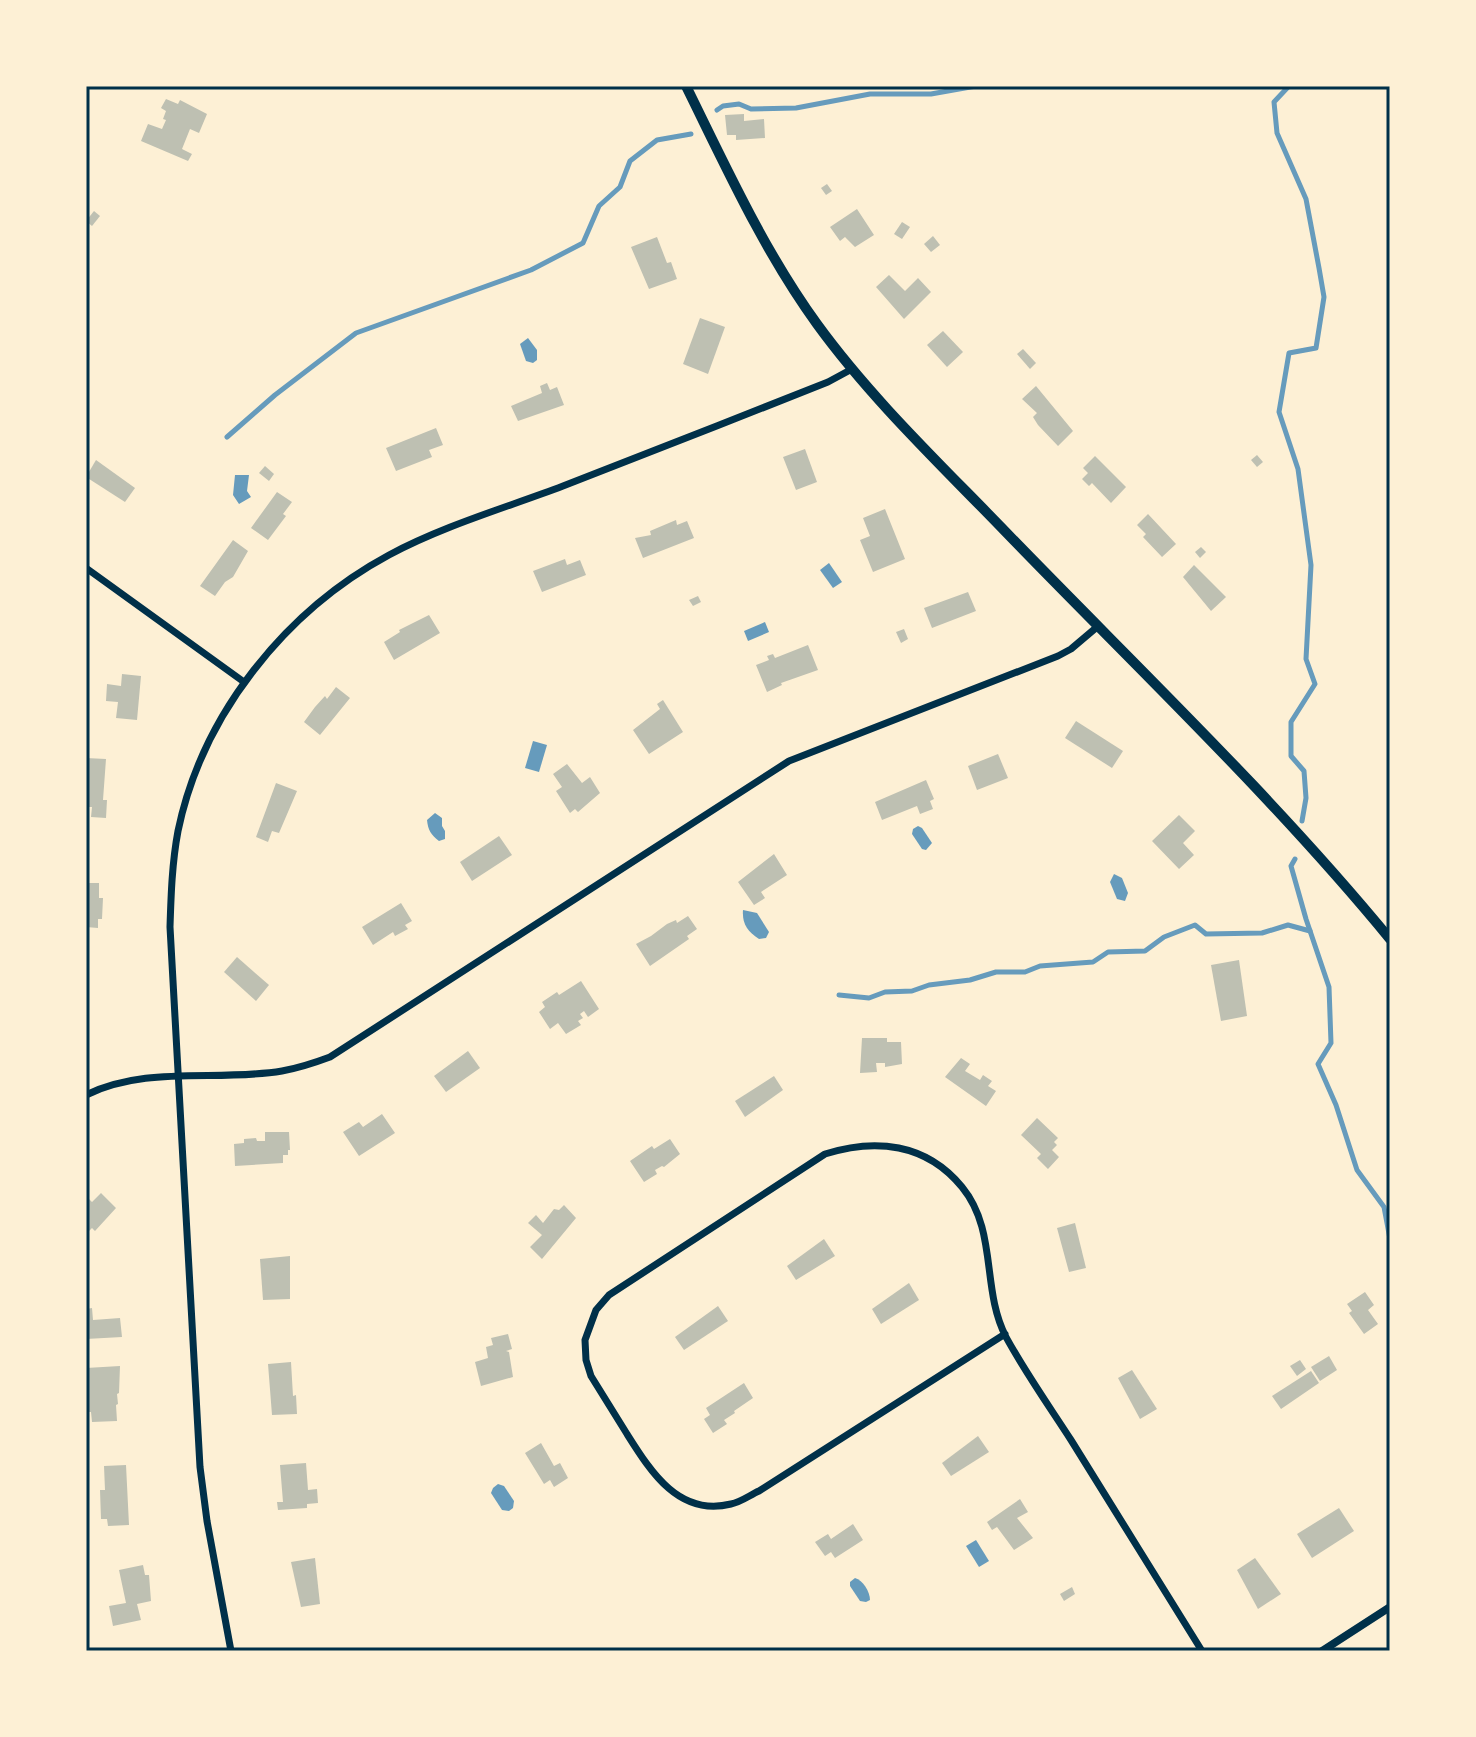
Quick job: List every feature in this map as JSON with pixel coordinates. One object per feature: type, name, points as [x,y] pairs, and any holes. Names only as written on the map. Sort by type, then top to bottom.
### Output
[{"type":"main road","points":[[686,86],[747,208],[786,277],[852,369],[1311,847],[1390,939]]},
{"type":"street","points":[[231,1651],[200,1467],[170,927],[172,872],[179,829],[202,760],[244,682],[292,628],[315,607],[389,555],[828,382],[852,369]]},
{"type":"street","points":[[86,568],[244,682]]},
{"type":"street","points":[[86,1095],[121,1081],[279,1072],[330,1057],[789,761],[1058,656],[1097,627]]},
{"type":"street","points":[[1005,1334],[759,1491],[732,1504],[707,1506],[687,1501],[666,1488],[650,1470],[591,1376],[585,1340],[596,1310],[626,1282],[825,1154],[846,1147],[873,1144],[897,1147],[922,1156],[941,1167],[962,1187],[976,1208],[984,1228],[989,1270],[1005,1334],[1202,1651]]},
{"type":"street","points":[[1322,1651],[1390,1607]]},
{"type":"water","points":[[528,338],[537,350],[537,360],[533,363],[526,361],[520,344]]},
{"type":"water","points":[[235,475],[249,475],[247,491],[251,497],[239,504],[233,495]]},
{"type":"water","points":[[829,563],[842,582],[833,588],[820,570]]},
{"type":"water","points":[[765,622],[769,632],[748,641],[744,631]]},
{"type":"water","points":[[533,741],[547,745],[539,772],[525,768]]},
{"type":"water","points":[[435,813],[442,818],[445,831],[445,839],[439,841],[427,824]]},
{"type":"water","points":[[918,826],[932,843],[926,850],[912,834]]},
{"type":"water","points":[[1114,874],[1122,878],[1128,893],[1125,901],[1117,899],[1110,882]]},
{"type":"water","points":[[743,910],[757,913],[769,932],[766,938],[759,939],[748,930]]},
{"type":"water","points":[[498,1484],[504,1486],[514,1501],[509,1511],[502,1510],[491,1493]]},
{"type":"water","points":[[976,1540],[989,1561],[979,1567],[966,1546]]},
{"type":"water","points":[[855,1578],[866,1587],[870,1600],[860,1601],[850,1586]]},
{"type":"building","points":[[166,99],[178,104],[180,100],[207,114],[199,133],[190,129],[182,149],[192,154],[188,161],[141,141],[148,124],[162,129],[166,111],[161,108]]},
{"type":"building","points":[[744,114],[744,121],[764,119],[765,138],[736,140],[736,135],[727,135],[725,115]]},
{"type":"building","points":[[827,184],[832,191],[826,195],[821,188]]},
{"type":"building","points":[[857,209],[874,235],[855,247],[845,237],[840,241],[830,227]]},
{"type":"building","points":[[94,211],[100,216],[92,226],[86,221]]},
{"type":"building","points":[[902,222],[910,227],[902,239],[894,234]]},
{"type":"building","points":[[933,236],[940,245],[931,252],[924,244]]},
{"type":"building","points":[[657,237],[677,279],[649,289],[631,247]]},
{"type":"building","points":[[889,275],[905,291],[918,278],[931,292],[904,319],[876,287]]},
{"type":"building","points":[[700,318],[725,327],[708,374],[683,364]]},
{"type":"building","points":[[943,331],[963,352],[947,367],[927,345]]},
{"type":"building","points":[[1023,349],[1036,363],[1030,369],[1017,354]]},
{"type":"building","points":[[547,383],[550,390],[557,387],[564,405],[518,421],[511,406],[542,393],[540,386]]},
{"type":"building","points":[[1036,386],[1073,431],[1058,446],[1038,425],[1033,417],[1037,413],[1022,399]]},
{"type":"building","points":[[436,428],[443,445],[429,450],[432,457],[396,471],[386,448]]},
{"type":"building","points":[[805,449],[817,482],[796,490],[783,457]]},
{"type":"building","points":[[1257,455],[1263,462],[1257,467],[1251,460]]},
{"type":"building","points":[[1095,456],[1126,487],[1111,503],[1092,483],[1089,486],[1082,479],[1088,473],[1083,468]]},
{"type":"building","points":[[96,460],[135,488],[125,502],[86,477]]},
{"type":"building","points":[[265,466],[274,474],[269,481],[259,473]]},
{"type":"building","points":[[277,492],[292,502],[283,514],[286,516],[268,540],[251,528]]},
{"type":"building","points":[[885,509],[905,559],[873,572],[860,540],[870,536],[863,518]]},
{"type":"building","points":[[1148,514],[1176,544],[1162,557],[1143,537],[1146,534],[1137,525]]},
{"type":"building","points":[[676,520],[677,525],[687,521],[694,538],[643,558],[635,538],[651,535],[650,531]]},
{"type":"building","points":[[233,540],[248,551],[233,577],[215,596],[200,586]]},
{"type":"building","points":[[1201,547],[1206,552],[1200,558],[1195,552]]},
{"type":"building","points":[[565,559],[567,565],[580,560],[586,575],[542,592],[533,571]]},
{"type":"building","points":[[1194,565],[1226,597],[1211,611],[1183,577]]},
{"type":"building","points":[[968,592],[976,611],[932,628],[924,608]]},
{"type":"building","points":[[698,596],[701,602],[693,606],[689,600]]},
{"type":"building","points":[[429,615],[440,633],[394,660],[384,642],[399,630]]},
{"type":"building","points":[[904,629],[908,639],[901,643],[896,632]]},
{"type":"building","points":[[808,645],[818,670],[781,683],[767,692],[756,665],[769,660],[767,656],[773,654],[775,658]]},
{"type":"building","points":[[122,674],[141,676],[137,720],[116,718],[118,702],[106,701],[107,684],[121,686]]},
{"type":"building","points":[[336,687],[350,698],[320,735],[304,722]]},
{"type":"building","points":[[663,700],[683,732],[649,754],[633,730],[660,709],[657,704]]},
{"type":"building","points":[[1076,721],[1123,751],[1112,768],[1065,738]]},
{"type":"building","points":[[998,754],[1008,778],[977,790],[968,766]]},
{"type":"building","points":[[86,758],[106,759],[103,800],[107,800],[106,818],[91,817],[92,807],[86,807]]},
{"type":"building","points":[[567,764],[582,783],[590,777],[600,793],[578,812],[575,809],[570,813],[556,791],[562,787],[553,774]]},
{"type":"building","points":[[926,780],[934,799],[930,801],[933,809],[920,814],[917,806],[882,820],[875,802]]},
{"type":"building","points":[[276,783],[297,791],[279,833],[272,831],[268,842],[256,837]]},
{"type":"building","points":[[1179,815],[1195,831],[1183,843],[1194,855],[1179,869],[1152,841]]},
{"type":"building","points":[[499,836],[512,855],[472,881],[460,862]]},
{"type":"building","points":[[774,854],[787,875],[761,892],[765,898],[754,905],[738,882]]},
{"type":"building","points":[[86,883],[99,883],[99,898],[103,898],[102,919],[98,919],[98,928],[86,927]]},
{"type":"building","points":[[401,903],[412,921],[405,925],[408,929],[395,936],[393,932],[373,945],[362,927]]},
{"type":"building","points":[[688,916],[697,929],[687,936],[689,939],[650,966],[636,944],[667,924],[676,920],[677,923]]},
{"type":"building","points":[[237,957],[269,985],[256,1001],[224,972]]},
{"type":"building","points":[[1239,960],[1247,1016],[1221,1021],[1211,965]]},
{"type":"building","points":[[581,981],[599,1009],[588,1017],[584,1011],[580,1014],[583,1018],[578,1021],[581,1025],[566,1034],[558,1023],[550,1029],[539,1012],[545,1007],[542,1002]]},
{"type":"building","points":[[862,1038],[887,1038],[887,1042],[901,1042],[902,1064],[885,1067],[885,1063],[876,1063],[877,1072],[860,1073]]},
{"type":"building","points":[[468,1051],[480,1068],[446,1092],[434,1076]]},
{"type":"building","points":[[961,1058],[970,1064],[965,1071],[980,1080],[983,1075],[992,1081],[988,1086],[996,1091],[986,1106],[945,1077]]},
{"type":"building","points":[[774,1076],[783,1090],[745,1117],[735,1101]]},
{"type":"building","points":[[382,1114],[395,1133],[359,1156],[343,1132],[359,1122],[363,1127]]},
{"type":"building","points":[[1037,1118],[1058,1138],[1052,1150],[1059,1157],[1048,1169],[1037,1158],[1041,1154],[1021,1135]]},
{"type":"building","points":[[265,1132],[289,1132],[290,1150],[288,1155],[283,1155],[283,1163],[235,1166],[234,1144],[244,1143],[244,1139],[265,1141]]},
{"type":"building","points":[[670,1139],[680,1154],[655,1170],[657,1174],[644,1182],[630,1161],[652,1146],[654,1149]]},
{"type":"building","points":[[101,1193],[116,1208],[95,1231],[92,1228],[86,1234],[86,1196],[92,1202]]},
{"type":"building","points":[[564,1205],[576,1218],[542,1259],[530,1247],[542,1235],[528,1223],[536,1215],[543,1223],[554,1209],[559,1210]]},
{"type":"building","points":[[1075,1223],[1086,1268],[1069,1272],[1057,1228]]},
{"type":"building","points":[[824,1239],[835,1256],[796,1280],[787,1266]]},
{"type":"building","points":[[290,1256],[290,1299],[263,1300],[260,1259]]},
{"type":"building","points":[[909,1283],[919,1300],[881,1324],[872,1309]]},
{"type":"building","points":[[1365,1292],[1374,1305],[1368,1310],[1378,1324],[1364,1334],[1349,1313],[1352,1311],[1347,1304]]},
{"type":"building","points":[[718,1306],[728,1321],[684,1350],[675,1337]]},
{"type":"building","points":[[92,1308],[93,1320],[120,1318],[122,1337],[86,1339],[86,1309]]},
{"type":"building","points":[[508,1334],[512,1349],[506,1351],[509,1352],[513,1377],[481,1386],[475,1362],[488,1358],[486,1347],[493,1345],[491,1338]]},
{"type":"building","points":[[1329,1356],[1337,1370],[1320,1381],[1311,1367]]},
{"type":"building","points":[[1300,1360],[1306,1369],[1297,1376],[1290,1366]]},
{"type":"building","points":[[291,1362],[297,1414],[272,1415],[268,1364]]},
{"type":"building","points":[[120,1366],[117,1421],[92,1422],[91,1412],[87,1412],[86,1368]]},
{"type":"building","points":[[1132,1370],[1157,1409],[1140,1419],[1118,1378]]},
{"type":"building","points":[[1311,1371],[1319,1383],[1281,1409],[1272,1396]]},
{"type":"building","points":[[744,1383],[753,1398],[734,1411],[724,1420],[727,1424],[713,1433],[704,1419],[710,1415],[706,1408]]},
{"type":"building","points":[[978,1436],[989,1452],[951,1476],[942,1463]]},
{"type":"building","points":[[541,1443],[554,1466],[560,1463],[568,1478],[554,1487],[550,1480],[544,1484],[525,1453]]},
{"type":"building","points":[[306,1463],[308,1490],[317,1489],[318,1503],[307,1504],[307,1508],[278,1510],[277,1502],[283,1502],[280,1465]]},
{"type":"building","points":[[126,1465],[129,1525],[108,1526],[107,1519],[101,1519],[100,1490],[105,1490],[104,1466]]},
{"type":"building","points":[[1020,1499],[1028,1512],[1017,1518],[1033,1538],[1014,1550],[997,1527],[992,1530],[987,1522]]},
{"type":"building","points":[[1339,1508],[1354,1531],[1312,1558],[1297,1534]]},
{"type":"building","points":[[853,1524],[863,1540],[835,1558],[831,1552],[825,1556],[815,1542],[828,1534],[831,1539]]},
{"type":"building","points":[[315,1558],[320,1604],[301,1607],[291,1562]]},
{"type":"building","points":[[1255,1558],[1281,1594],[1258,1609],[1237,1570]]},
{"type":"building","points":[[143,1565],[145,1575],[149,1575],[151,1601],[137,1604],[141,1620],[113,1626],[109,1606],[126,1603],[119,1570]]},
{"type":"building","points":[[1072,1587],[1075,1594],[1064,1601],[1060,1594]]},
{"type":"waterway","points":[[717,110],[739,104],[751,109],[796,108],[870,94],[931,94],[976,86]]},
{"type":"waterway","points":[[1289,86],[1274,102],[1277,133],[1306,199],[1324,297],[1316,348],[1289,353],[1279,412],[1298,469],[1311,565],[1306,659],[1315,684],[1291,722],[1291,756],[1304,771],[1306,798],[1302,821]]},
{"type":"waterway","points":[[227,437],[275,395],[356,333],[531,270],[583,243],[599,206],[620,187],[630,161],[657,140],[691,134]]},
{"type":"waterway","points":[[1295,859],[1291,866],[1329,987],[1331,1043],[1318,1064],[1336,1105],[1357,1170],[1384,1207],[1390,1239]]},
{"type":"waterway","points":[[839,995],[869,998],[885,992],[912,991],[996,972],[1025,972],[1040,966],[1093,962],[1108,952],[1145,951],[1164,937],[1195,925],[1206,934],[1262,933],[1288,925],[1310,931]]}]
